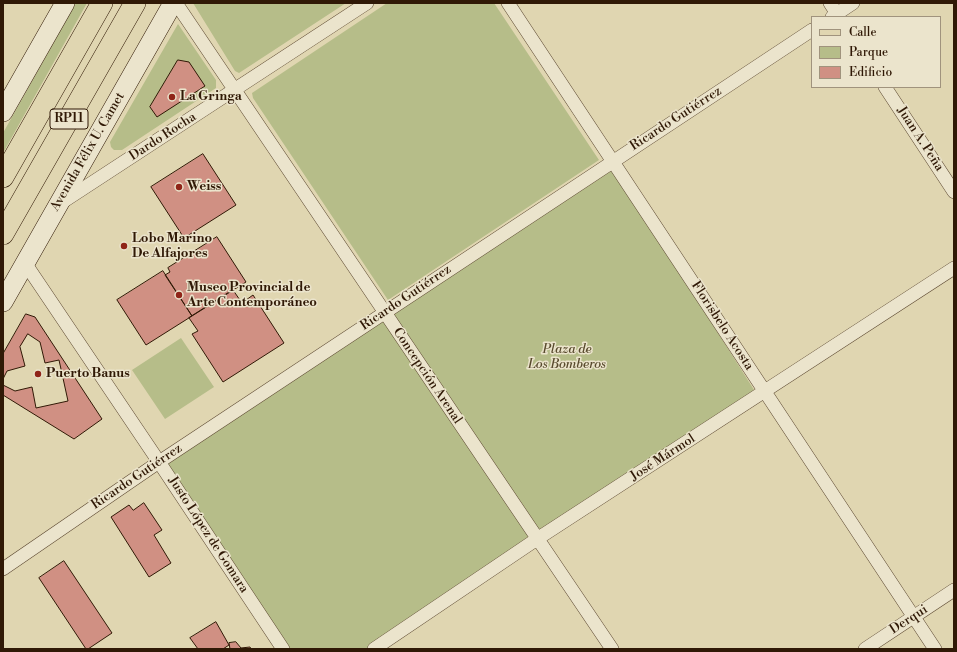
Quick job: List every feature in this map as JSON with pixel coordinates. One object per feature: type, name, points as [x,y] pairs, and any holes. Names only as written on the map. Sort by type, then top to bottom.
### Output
[{"type":"main road","points":[[3,112],[65,3]]},
{"type":"main road","name":"RP11","points":[[3,177],[102,3]]},
{"type":"main road","name":"RP11","points":[[3,234],[135,3]]},
{"type":"main road","name":"Avenida Félix U. Camet","points":[[3,302],[173,3]]},
{"type":"street","name":"Concepción Arenal","points":[[176,3],[612,649]]},
{"type":"street","name":"Dardo Rocha","points":[[58,204],[368,3]]},
{"type":"street","name":"Florisbelo Acosta","points":[[508,3],[935,649]]},
{"type":"street","points":[[834,13],[853,3]]},
{"type":"street","name":"Ricardo Gutiérrez","points":[[3,569],[159,462],[612,160],[811,31]]},
{"type":"street","name":"Juan A. Peña","points":[[886,88],[954,192]]},
{"type":"street","name":"Justo López de Gomara","points":[[25,263],[283,649]]},
{"type":"street","name":"José Mármol","points":[[374,649],[537,539],[954,268]]},
{"type":"street","name":"Derqui","points":[[865,649],[954,590]]},
{"type":"green space","points":[[76,3],[87,3],[3,153],[3,133]]},
{"type":"green space","points":[[193,3],[346,3],[239,73],[235,71]]},
{"type":"green space","points":[[387,3],[494,3],[599,160],[388,300],[253,98],[252,93]]},
{"type":"green space","points":[[178,24],[216,80],[216,88],[122,150],[114,150],[111,147],[110,142]]},
{"type":"green space","name":"Plaza de Los Bomberos","points":[[613,167],[756,393],[539,533],[367,649],[290,649],[166,463]]},
{"type":"green space","points":[[181,338],[214,387],[165,419],[132,370]]},
{"type":"building","name":"La Gringa","points":[[178,60],[189,62],[205,86],[157,117],[150,107]]},
{"type":"building","points":[[203,154],[236,205],[184,238],[151,187]]},
{"type":"building","points":[[217,237],[246,282],[192,316],[165,275],[170,272],[168,268]]},
{"type":"building","points":[[163,271],[192,316],[146,345],[117,300]]},
{"type":"building","points":[[233,290],[242,303],[253,295],[284,343],[223,382],[192,334],[198,331],[189,318]]},
{"type":"building","name":"Puerto Banus","points":[[26,314],[35,317],[102,419],[74,439],[3,395],[3,354]]},
{"type":"building","points":[[28,334],[40,342],[45,363],[59,360],[68,401],[36,408],[32,387],[15,391],[3,385],[3,379],[7,371],[25,366],[20,347]]},
{"type":"building","points":[[144,503],[162,530],[154,535],[171,563],[149,577],[111,517],[129,505],[133,510]]},
{"type":"building","points":[[64,561],[112,633],[88,649],[86,649],[39,578]]},
{"type":"building","points":[[216,622],[229,645],[223,649],[198,649],[190,638]]},
{"type":"building","points":[[236,642],[241,648],[250,647],[251,649],[230,649],[229,643]]},
{"type":"place","name":"La Gringa","points":[[172,97]]},
{"type":"place","name":"Weiss","points":[[179,187]]},
{"type":"place","name":"Lobo Marino De Alfajores","points":[[124,246]]},
{"type":"place","name":"Museo Provincial de Arte Contemporáneo","points":[[179,295]]},
{"type":"place","name":"Puerto Banus","points":[[38,374]]}]
